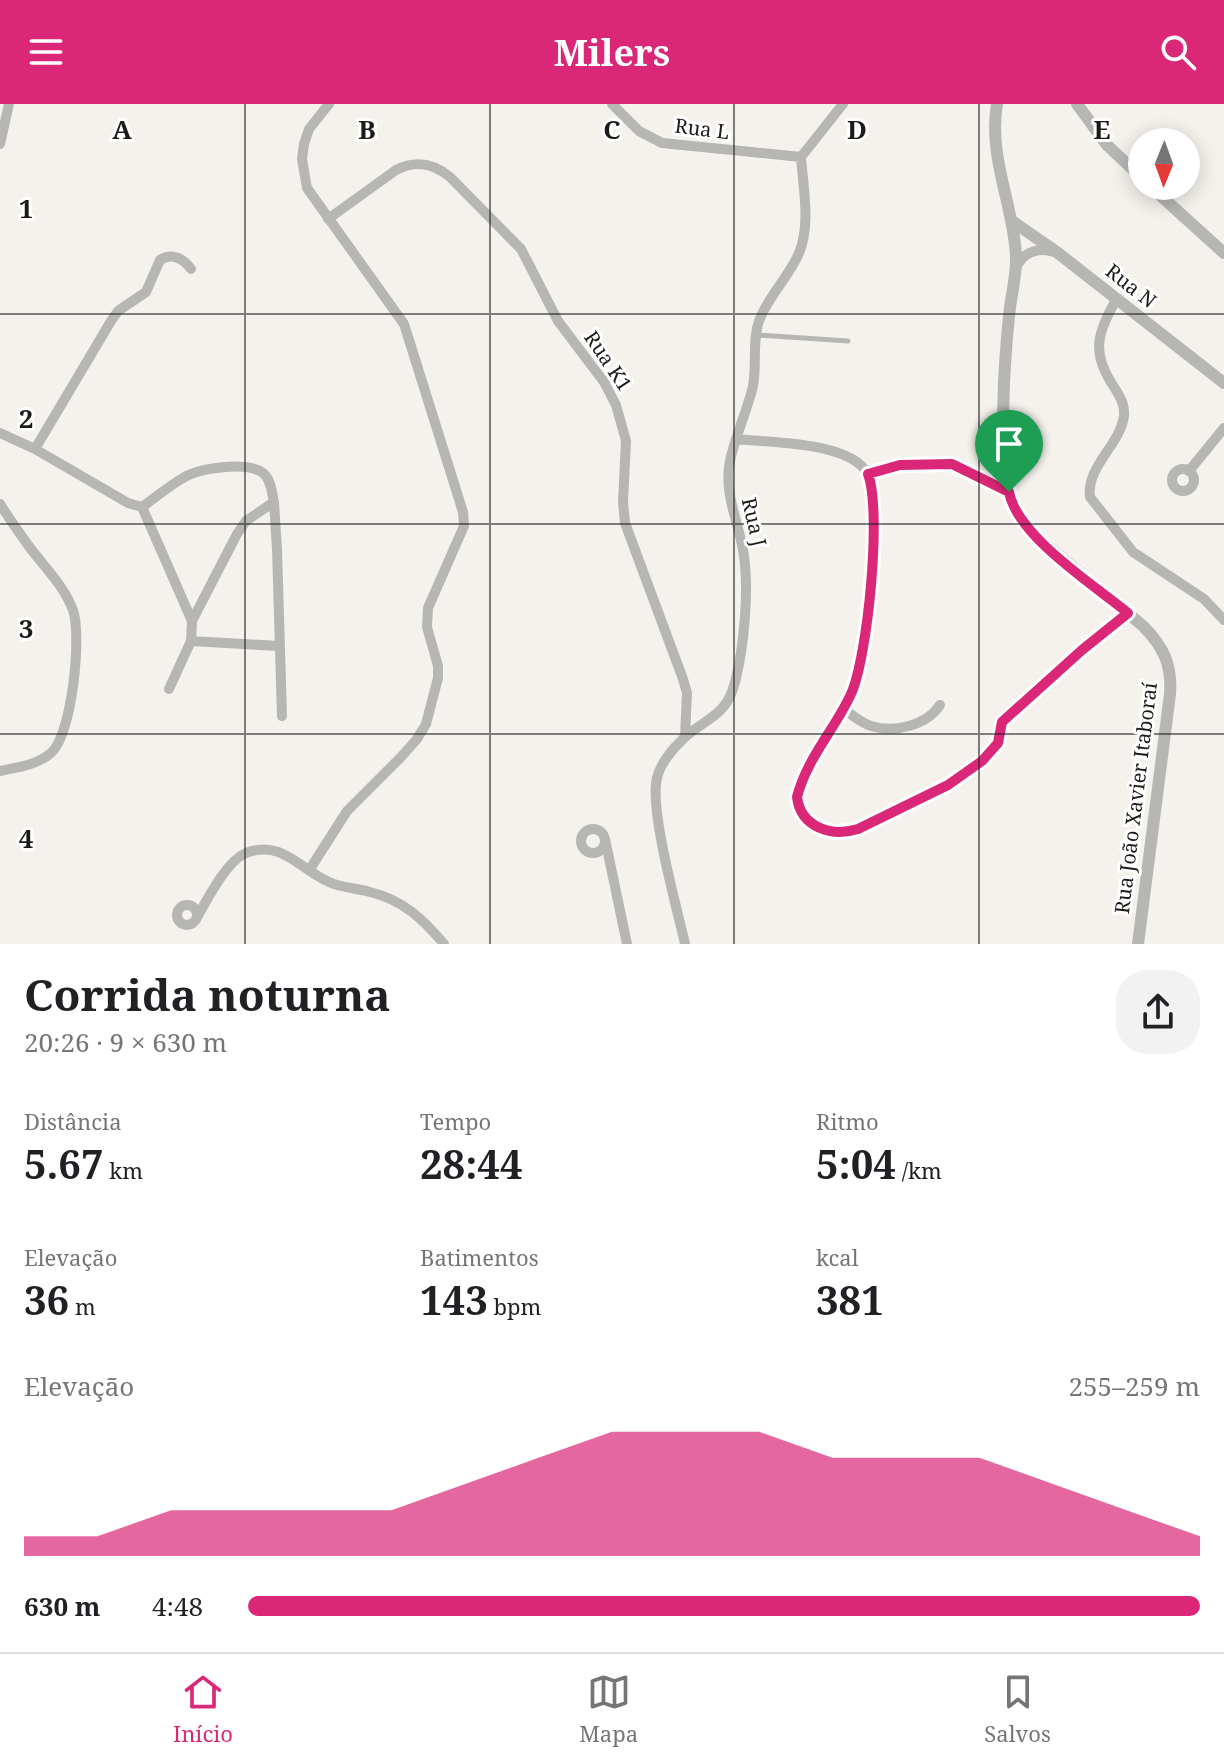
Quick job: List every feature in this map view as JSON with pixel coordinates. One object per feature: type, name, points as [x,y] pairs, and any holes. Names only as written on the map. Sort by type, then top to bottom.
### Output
[{"type":"street","points":[[0,144],[9,104]]},
{"type":"street","points":[[310,869],[357,798],[401,757],[426,724],[438,678],[438,666],[427,627],[428,608],[464,526],[463,512],[404,324],[307,188],[302,159],[309,129],[329,104]]},
{"type":"street","name":"Rua L","points":[[612,104],[639,131],[662,143],[801,157]]},
{"type":"street","points":[[801,157],[843,104]]},
{"type":"street","name":"Rua João Xavier Itaboraí","points":[[997,104],[994,125],[996,156],[1012,221],[1016,268],[1007,332],[1004,435],[1009,492],[1015,511],[1029,530],[1128,613],[1164,650],[1168,660],[1171,686],[1138,944]]},
{"type":"street","points":[[1077,104],[1107,145],[1128,165]]},
{"type":"street","name":"Rua J","points":[[685,944],[655,790],[662,766],[685,737],[723,709],[732,691],[738,665],[745,568],[728,485],[729,462],[755,373],[757,335],[764,311],[801,248],[804,216],[801,157]]},
{"type":"street","name":"Rua K1","points":[[328,219],[396,170],[423,164],[439,169],[450,177],[521,249],[558,321],[604,382],[621,417],[626,441],[623,514],[683,679],[687,707],[685,737]]},
{"type":"street","points":[[1165,200],[1224,253]]},
{"type":"street","name":"Rua N","points":[[1012,221],[1058,253],[1224,383]]},
{"type":"street","points":[[1016,268],[1022,258],[1032,252],[1043,250],[1058,253]]},
{"type":"street","points":[[35,449],[111,321],[118,311],[146,292],[160,260],[167,256],[180,258],[191,269]]},
{"type":"street","points":[[1116,300],[1101,325],[1098,351],[1101,364],[1122,400],[1124,416],[1091,483],[1090,497],[1133,552],[1204,599],[1224,620]]},
{"type":"street","points":[[1189,471],[1224,428]]},
{"type":"street","points":[[0,433],[35,449],[128,503],[142,507]]},
{"type":"street","points":[[736,439],[836,451],[859,462],[873,488],[866,639],[860,670],[844,709],[817,750],[797,797],[799,808],[812,824],[823,830],[849,832],[966,774],[998,743],[1002,722]]},
{"type":"street","points":[[142,507],[195,472],[223,467],[246,468],[262,472],[269,482],[274,502],[277,549],[282,716]]},
{"type":"street","points":[[169,689],[191,641],[192,621],[237,534],[246,521],[274,502]]},
{"type":"street","points":[[0,504],[29,546],[56,577],[74,614],[77,644],[62,740],[53,752],[33,764],[0,771]]},
{"type":"street","points":[[142,507],[192,621]]},
{"type":"street","points":[[191,641],[278,646]]},
{"type":"street","points":[[844,709],[872,726],[893,728],[929,719],[940,705]]},
{"type":"street","points":[[605,839],[627,944]]},
{"type":"street","points":[[195,921],[229,866],[241,856],[256,850],[277,850],[326,881],[396,901],[426,923],[444,944]]},
{"type":"lane","points":[[757,335],[848,341]]},
{"type":"path","points":[[868,474],[900,465],[952,464],[1009,492]]},
{"type":"path","points":[[1002,722],[1128,613]]},
{"type":"route","points":[[952,464],[1009,492],[1015,511],[1029,530],[1128,613],[1002,722],[998,743],[966,774],[858,829],[836,832],[817,828],[802,814],[797,797],[817,750],[853,690],[864,653],[874,502],[868,474],[900,465],[952,464]]}]
